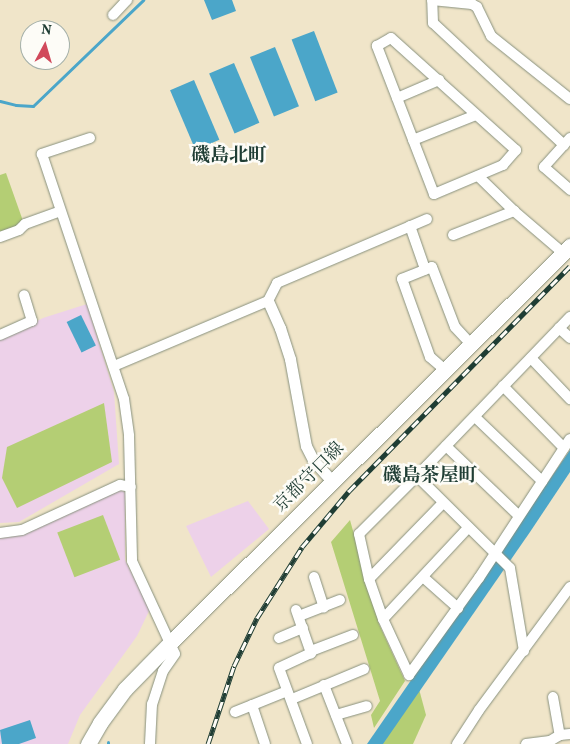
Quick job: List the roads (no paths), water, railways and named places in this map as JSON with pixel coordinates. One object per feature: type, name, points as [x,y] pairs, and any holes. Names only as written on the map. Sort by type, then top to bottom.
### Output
[{"type":"main road","name":"京都守口線","points":[[88,744],[100,723],[125,689],[567,250]]},
{"type":"street","points":[[113,15],[127,0]]},
{"type":"street","points":[[570,99],[491,36],[477,7],[472,4],[432,0],[433,23],[567,142],[544,167],[570,190]]},
{"type":"street","points":[[391,38],[516,150],[503,165],[434,194],[397,98],[377,46],[391,38]]},
{"type":"street","points":[[397,98],[439,80]]},
{"type":"street","points":[[413,140],[476,115]]},
{"type":"street","points":[[90,138],[42,154],[124,400],[129,436],[132,561],[175,656],[164,671],[152,704],[150,744]]},
{"type":"street","points":[[478,176],[514,211],[567,250]]},
{"type":"street","points":[[0,238],[19,230],[25,224],[60,211]]},
{"type":"street","points":[[453,235],[514,211]]},
{"type":"street","points":[[114,366],[268,301],[277,283],[427,219]]},
{"type":"street","points":[[410,226],[426,269]]},
{"type":"street","points":[[445,370],[430,356],[402,279],[432,267],[455,327],[471,344]]},
{"type":"street","points":[[0,335],[32,321],[24,295]]},
{"type":"street","points":[[268,301],[280,328],[290,360],[306,446],[313,460],[333,482]]},
{"type":"street","points":[[503,386],[567,443],[458,608],[409,675],[383,620],[369,579],[359,534],[570,317]]},
{"type":"street","points":[[559,328],[570,338]]},
{"type":"street","points":[[531,358],[570,399]]},
{"type":"street","points":[[474,417],[542,480]]},
{"type":"street","points":[[446,446],[518,515]]},
{"type":"street","points":[[417,476],[510,568],[524,651]]},
{"type":"street","points":[[0,533],[22,530],[120,485],[131,487]]},
{"type":"street","points":[[369,579],[443,503]]},
{"type":"street","points":[[383,620],[468,528]]},
{"type":"street","points":[[314,576],[324,607]]},
{"type":"street","points":[[422,577],[458,608]]},
{"type":"street","points":[[457,744],[479,710],[567,596],[570,587]]},
{"type":"street","points":[[311,651],[297,613],[324,607],[340,600]]},
{"type":"street","points":[[279,638],[303,628]]},
{"type":"street","points":[[307,744],[280,668],[311,653],[311,651],[353,635]]},
{"type":"street","points":[[235,712],[252,705],[324,686],[364,669]]},
{"type":"street","points":[[324,686],[347,744]]},
{"type":"street","points":[[526,744],[550,743],[565,735],[553,697]]},
{"type":"street","points":[[252,705],[264,744]]},
{"type":"street","points":[[336,715],[367,706]]},
{"type":"water","points":[[204,0],[232,0],[236,11],[212,20]]},
{"type":"water","points":[[314,31],[338,93],[315,101],[292,40]]},
{"type":"water","points":[[275,47],[299,106],[274,116],[250,57]]},
{"type":"water","points":[[234,63],[259,123],[235,133],[209,74]]},
{"type":"water","points":[[194,80],[219,140],[195,150],[170,90]]},
{"type":"water","points":[[81,315],[96,346],[82,353],[67,322]]},
{"type":"water","points":[[570,450],[570,472],[530,532],[383,744],[367,744]]},
{"type":"water","points":[[30,720],[36,738],[19,744],[2,744],[0,730]]},
{"type":"waterway","points":[[0,101],[16,105],[33,106],[143,0]]},
{"type":"railway","points":[[208,744],[234,666],[257,618],[302,547],[349,491],[570,266]]},
{"type":"district","name":"磯島北町","points":[[229,157]]},
{"type":"district","name":"磯島茶屋町","points":[[430,477]]}]
